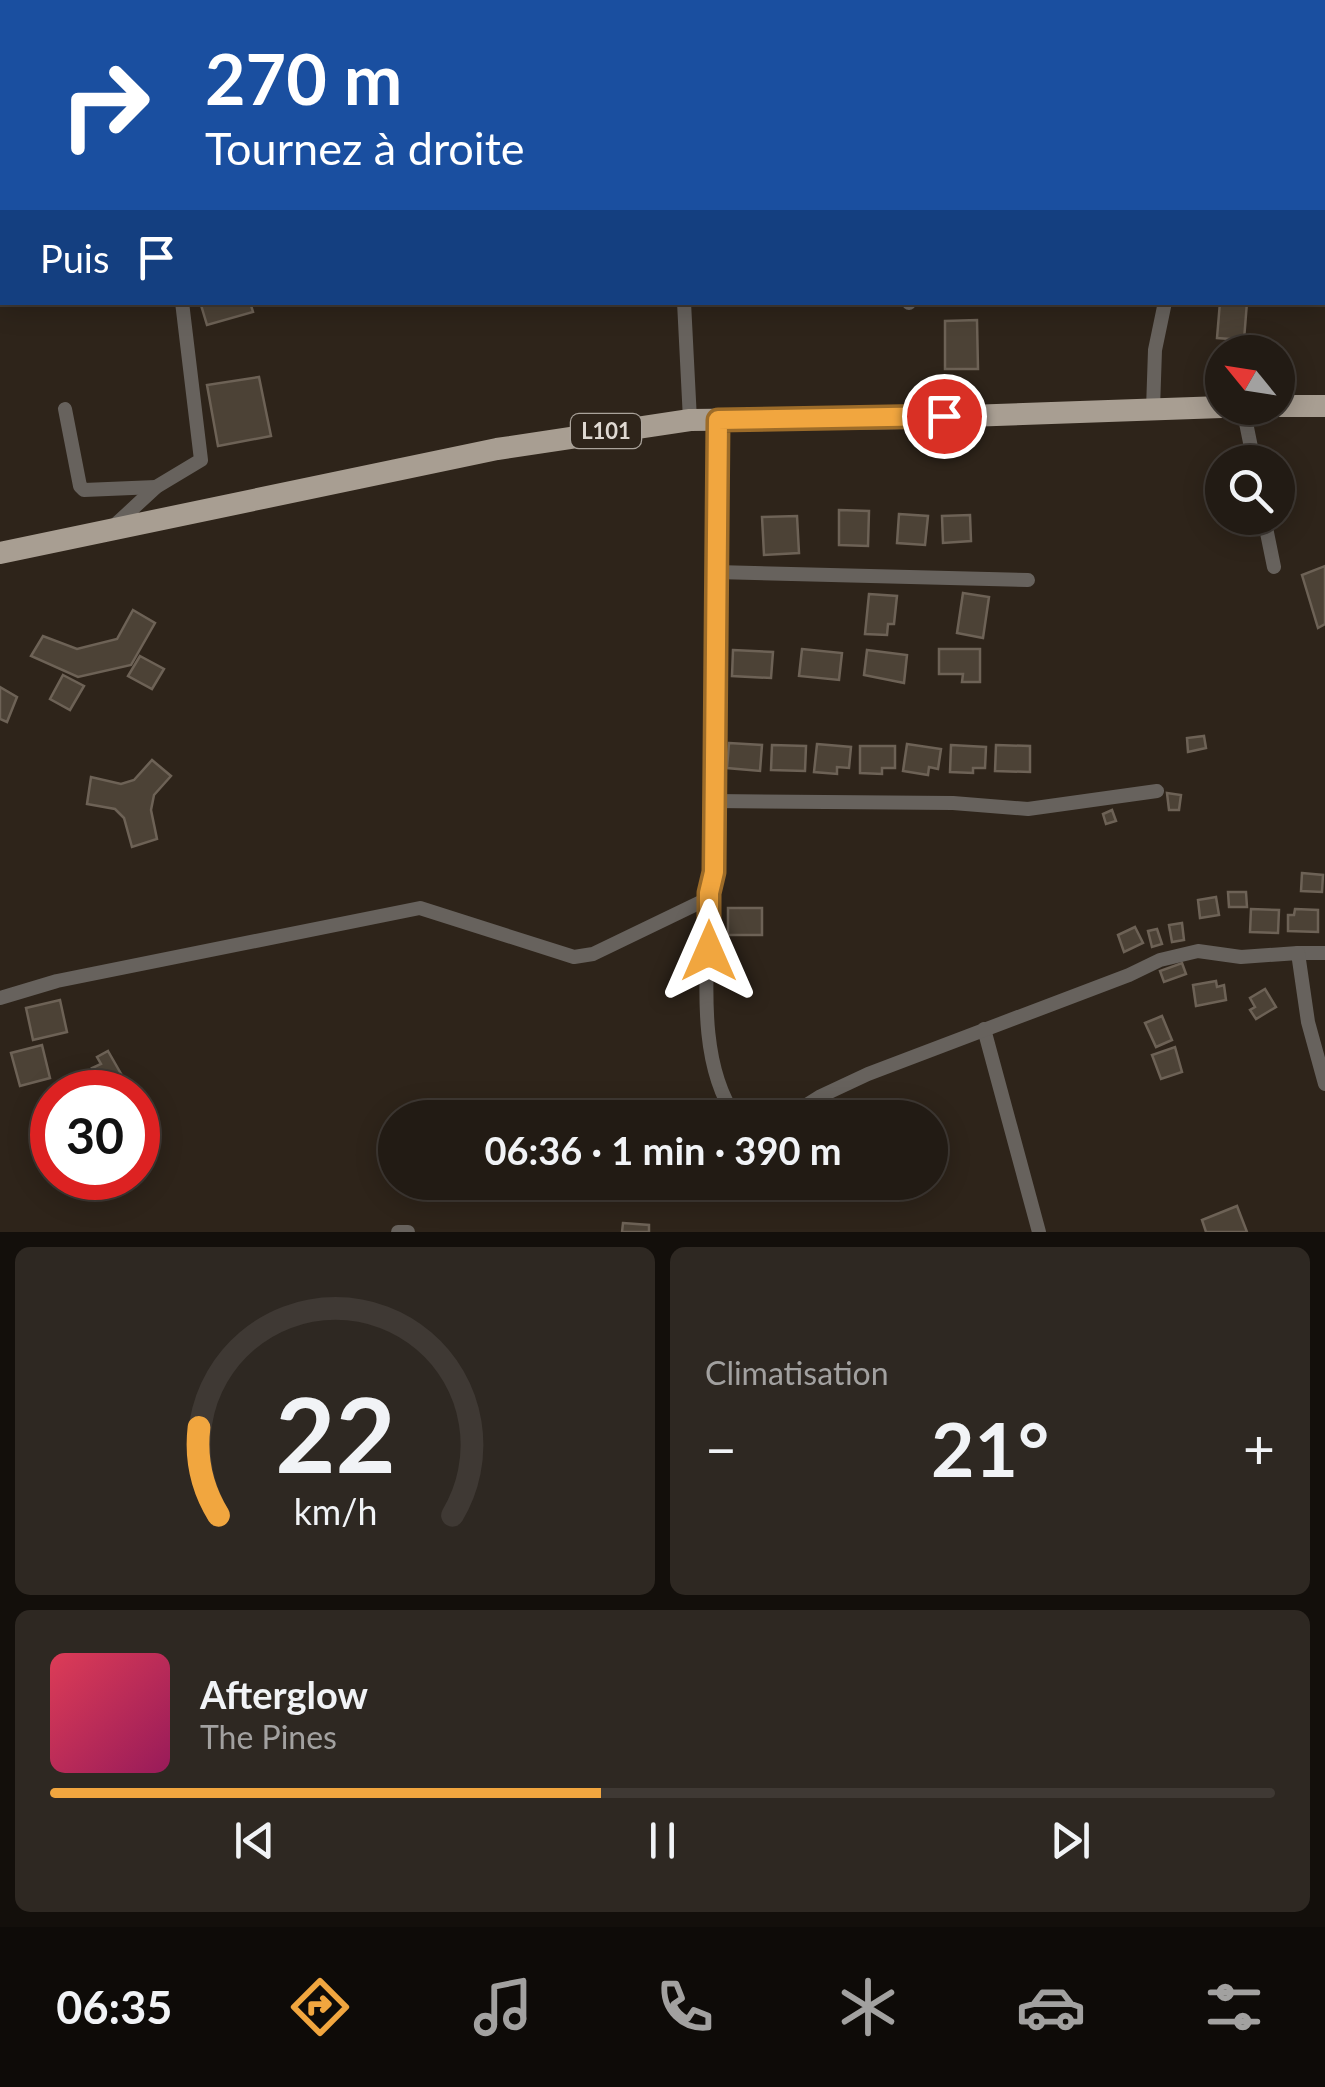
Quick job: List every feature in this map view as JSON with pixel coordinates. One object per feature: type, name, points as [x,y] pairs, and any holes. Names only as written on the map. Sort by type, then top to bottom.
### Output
[{"type":"main road","points":[[1295,406],[1325,406]]},
{"type":"main road","name":"L101","points":[[0,553],[497,449],[690,420],[1205,407]]},
{"type":"street","points":[[110,530],[156,487],[201,460],[182,305]]},
{"type":"street","points":[[684,305],[690,420]]},
{"type":"street","points":[[1153,409],[1155,350],[1165,305]]},
{"type":"street","points":[[65,409],[84,490],[156,487]]},
{"type":"street","points":[[718,420],[714,872],[709,893],[708,1048],[723,1100]]},
{"type":"street","points":[[1267,535],[1274,567]]},
{"type":"street","points":[[716,572],[1028,580]]},
{"type":"street","points":[[714,801],[953,803],[1028,810],[1156,791]]},
{"type":"street","points":[[0,998],[58,982],[420,908],[574,957],[593,954],[705,900],[709,893]]},
{"type":"street","points":[[815,1100],[868,1074],[1178,954],[1198,951],[1241,957],[1325,953]]},
{"type":"street","points":[[1298,953],[1308,1022],[1325,1084]]},
{"type":"street","points":[[984,1029],[1040,1232]]},
{"type":"building","points":[[201,305],[251,305],[253,312],[207,325]]},
{"type":"building","points":[[1220,305],[1247,305],[1244,335],[1217,335]]},
{"type":"building","points":[[977,320],[978,369],[945,369],[945,321]]},
{"type":"building","points":[[259,377],[271,436],[218,446],[207,385]]},
{"type":"building","points":[[839,510],[869,511],[868,546],[839,545]]},
{"type":"building","points":[[899,514],[928,516],[925,545],[897,543]]},
{"type":"building","points":[[970,515],[971,541],[943,543],[942,516]]},
{"type":"building","points":[[797,516],[799,553],[764,555],[762,517]]},
{"type":"building","points":[[1325,566],[1325,624],[1318,628],[1302,575]]},
{"type":"building","points":[[963,593],[989,597],[983,638],[957,633]]},
{"type":"building","points":[[869,594],[897,596],[894,624],[888,624],[887,635],[865,634]]},
{"type":"building","points":[[133,610],[155,623],[131,665],[78,677],[31,656],[43,636],[77,649],[117,639]]},
{"type":"building","points":[[802,649],[842,653],[839,680],[799,676]]},
{"type":"building","points":[[939,649],[980,649],[980,682],[962,682],[963,674],[939,674]]},
{"type":"building","points":[[733,650],[773,652],[771,678],[732,676]]},
{"type":"building","points":[[867,650],[907,655],[904,683],[864,675]]},
{"type":"building","points":[[140,656],[164,669],[152,689],[128,676]]},
{"type":"building","points":[[63,675],[84,686],[70,710],[50,699]]},
{"type":"building","points":[[0,687],[17,697],[7,722],[0,719]]},
{"type":"building","points":[[1204,736],[1206,748],[1188,752],[1187,738]]},
{"type":"building","points":[[729,743],[762,745],[760,771],[727,768]]},
{"type":"building","points":[[817,744],[851,747],[849,768],[837,767],[837,774],[814,772]]},
{"type":"building","points":[[907,744],[941,749],[938,769],[929,767],[928,775],[903,771]]},
{"type":"building","points":[[772,745],[806,746],[805,771],[771,770]]},
{"type":"building","points":[[951,745],[986,747],[985,768],[973,768],[973,773],[950,772]]},
{"type":"building","points":[[996,745],[1030,746],[1030,772],[995,771]]},
{"type":"building","points":[[860,746],[895,746],[895,768],[882,768],[882,774],[860,773]]},
{"type":"building","points":[[152,760],[171,776],[154,795],[151,810],[157,839],[132,847],[124,818],[115,809],[87,804],[91,777],[121,784],[134,780]]},
{"type":"building","points":[[1167,793],[1181,795],[1179,810],[1169,810]]},
{"type":"building","points":[[1112,810],[1116,821],[1106,824],[1103,814]]},
{"type":"building","points":[[1302,873],[1323,875],[1322,892],[1301,891]]},
{"type":"building","points":[[1228,892],[1246,892],[1247,907],[1229,907]]},
{"type":"building","points":[[1216,897],[1219,915],[1200,918],[1198,900]]},
{"type":"building","points":[[728,908],[762,908],[762,935],[728,935]]},
{"type":"building","points":[[1251,909],[1279,910],[1278,933],[1250,932]]},
{"type":"building","points":[[1295,909],[1318,910],[1318,932],[1288,931],[1288,915],[1294,915]]},
{"type":"building","points":[[1182,923],[1184,940],[1172,942],[1169,925]]},
{"type":"building","points":[[1135,927],[1143,943],[1124,952],[1118,935]]},
{"type":"building","points":[[1157,929],[1162,944],[1152,947],[1148,931]]},
{"type":"building","points":[[1182,963],[1186,974],[1164,982],[1160,971]]},
{"type":"building","points":[[1216,981],[1217,987],[1224,985],[1226,1000],[1196,1006],[1193,985]]},
{"type":"building","points":[[1265,989],[1276,1007],[1256,1019],[1250,1010],[1255,1007],[1250,998]]},
{"type":"building","points":[[60,1000],[67,1032],[33,1040],[26,1008]]},
{"type":"building","points":[[1162,1016],[1172,1040],[1156,1047],[1145,1023]]},
{"type":"building","points":[[42,1045],[48,1070],[30,1070],[30,1083],[20,1086],[11,1053]]},
{"type":"building","points":[[1175,1047],[1182,1072],[1161,1079],[1152,1055]]},
{"type":"building","points":[[108,1051],[119,1070],[93,1070],[101,1064],[97,1057]]},
{"type":"building","points":[[1237,1206],[1247,1232],[1206,1232],[1202,1220]]},
{"type":"building","points":[[623,1223],[649,1225],[649,1232],[622,1232]]},
{"type":"route","points":[[709,951],[709,893],[714,872],[718,420],[944,416]]}]
